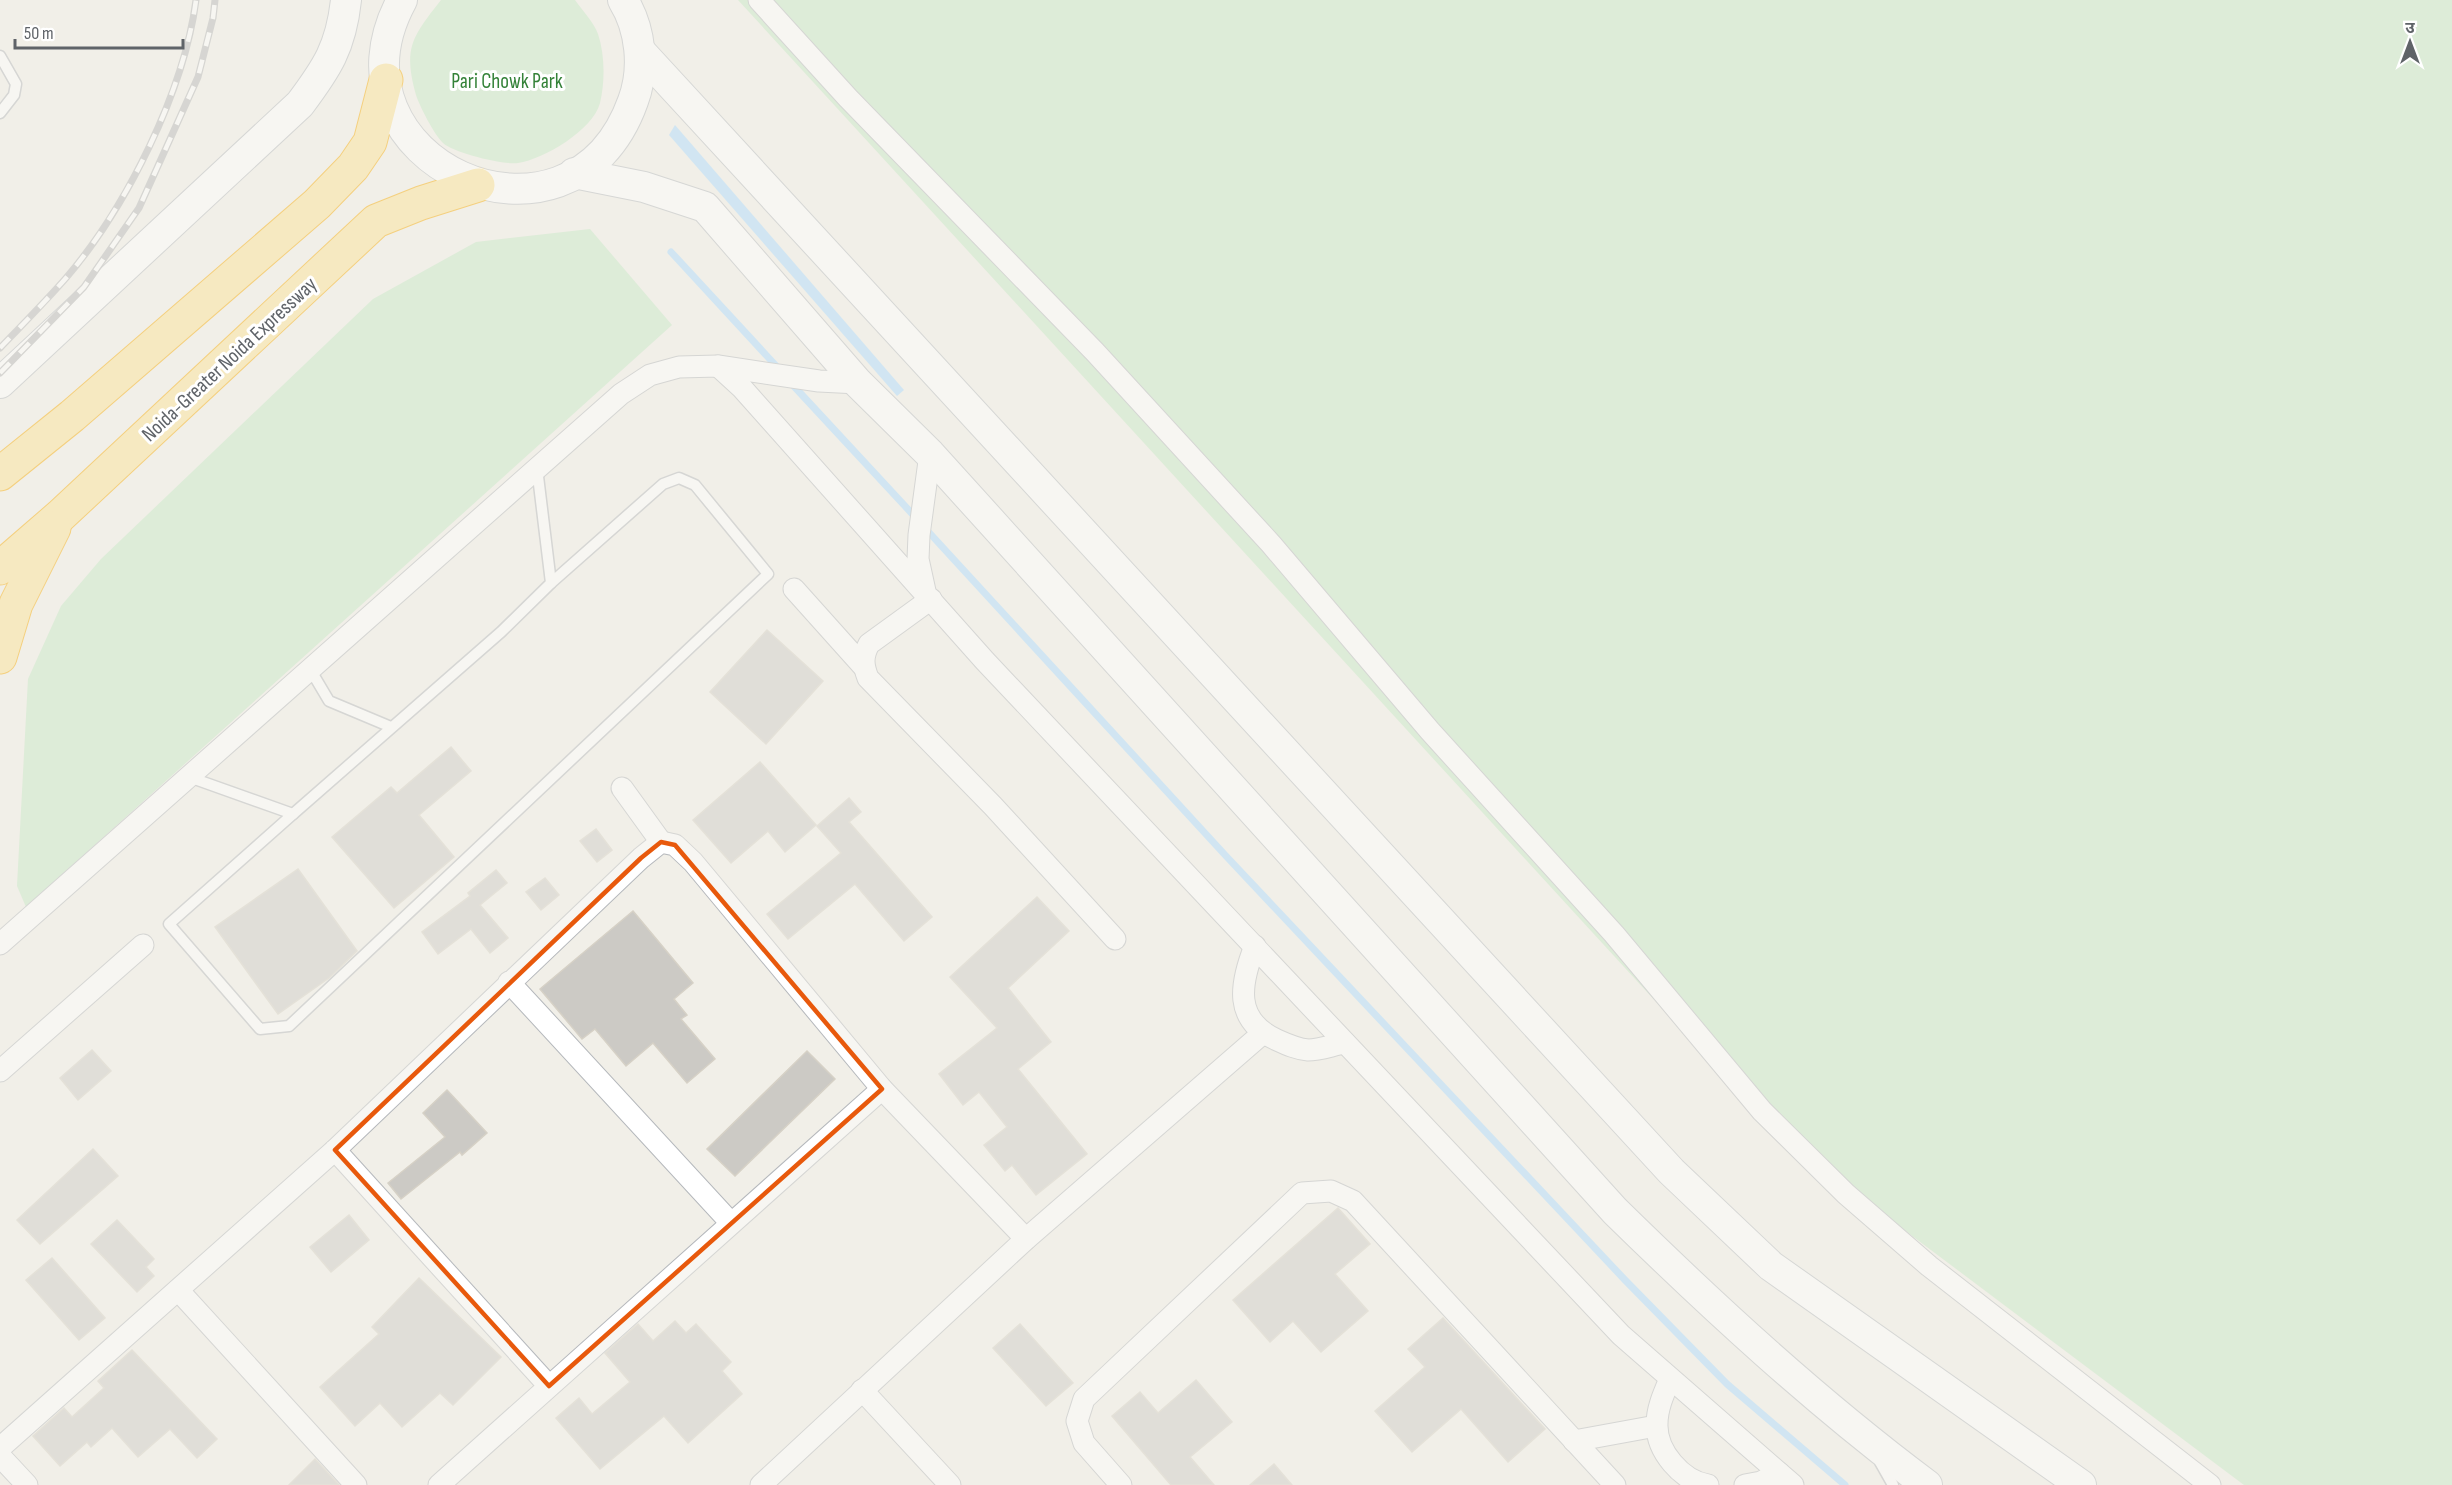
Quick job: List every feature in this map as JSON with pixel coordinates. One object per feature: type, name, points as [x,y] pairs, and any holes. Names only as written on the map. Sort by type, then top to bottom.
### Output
[{"type":"highway","points":[[0,474],[72,416],[317,204],[353,167],[370,142],[386,80]]},
{"type":"highway","name":"Noida-Greater Noida Expressway","points":[[0,568],[60,516],[376,222],[421,203],[478,184]]},
{"type":"highway","points":[[0,657],[16,604],[60,516]]},
{"type":"main road","points":[[0,382],[300,104],[329,65],[344,22],[346,0]]},
{"type":"main road","points":[[402,0],[393,17],[385,48],[386,80],[396,115],[416,146],[444,170],[478,184],[511,189],[543,186],[574,173],[604,151],[626,122],[638,87],[640,51],[630,12],[623,0]]},
{"type":"main road","points":[[640,51],[1671,1170],[1771,1266],[2081,1485]]},
{"type":"main road","points":[[574,173],[644,187],[705,207],[858,383],[930,454],[1615,1211],[1708,1302],[1868,1441],[1927,1485]]},
{"type":"street","points":[[759,0],[848,98],[1095,352],[1263,535],[1430,731],[1614,934],[1762,1111],[1846,1194],[1929,1266],[2210,1485]]},
{"type":"street","points":[[718,366],[742,388],[985,661],[1621,1335],[1786,1479]]},
{"type":"street","points":[[0,944],[621,394],[650,375],[679,367],[718,366],[819,381],[858,383]]},
{"type":"street","points":[[928,595],[918,559],[930,454]]},
{"type":"street","points":[[794,589],[863,666],[868,678],[993,806],[1115,939]]},
{"type":"street","points":[[863,666],[864,654],[869,644],[928,595]]},
{"type":"street","points":[[622,788],[662,842],[675,845],[693,862],[882,1089],[1026,1239]]},
{"type":"street","points":[[0,1448],[335,1150],[509,982],[641,858],[662,842]]},
{"type":"street","points":[[0,1071],[143,945]]},
{"type":"street","points":[[1255,946],[1244,975],[1243,993],[1245,1010],[1263,1033],[1294,1048],[1310,1050],[1345,1043]]},
{"type":"street","points":[[509,982],[731,1223]]},
{"type":"street","points":[[761,1485],[1026,1239],[1263,1033]]},
{"type":"street","points":[[439,1485],[882,1089]]},
{"type":"street","points":[[335,1150],[549,1386]]},
{"type":"street","points":[[1120,1485],[1084,1443],[1077,1421],[1084,1399],[1302,1193],[1331,1191],[1353,1201],[1615,1485]]},
{"type":"street","points":[[178,1290],[356,1485]]},
{"type":"street","points":[[1670,1378],[1660,1403],[1656,1426],[1665,1452],[1679,1471],[1702,1485]]},
{"type":"street","points":[[862,1390],[950,1485]]},
{"type":"street","points":[[1574,1441],[1656,1426]]},
{"type":"street","points":[[0,1456],[27,1485]]},
{"type":"street","points":[[1745,1485],[1786,1479]]},
{"type":"lane","points":[[0,56],[16,84],[14,96],[0,113]]},
{"type":"lane","points":[[537,468],[551,583]]},
{"type":"lane","points":[[679,478],[695,485],[768,574],[289,1026],[260,1029],[169,924],[391,727],[501,632],[551,583],[663,484],[679,478]]},
{"type":"lane","points":[[310,669],[329,701],[391,727]]},
{"type":"lane","points":[[188,777],[292,814]]},
{"type":"lane","points":[[1868,1441],[1893,1485]]},
{"type":"highlighted area","points":[[661,842],[675,845],[882,1089],[549,1386],[335,1150],[641,858]]},
{"type":"green space","name":"Pari Chowk Park","points":[[441,0],[575,0],[591,21],[600,42],[603,86],[596,113],[578,133],[566,142],[541,156],[518,163],[479,158],[457,151],[443,143],[418,100],[410,66],[417,34]]},
{"type":"green space","points":[[738,0],[2452,0],[2452,1485],[2244,1485],[1779,1136]]},
{"type":"green space","points":[[590,229],[672,325],[26,907],[17,886],[28,679],[61,606],[101,559],[373,299],[476,242]]},
{"type":"water","points":[[675,125],[904,390],[897,396],[669,135]]},
{"type":"building","points":[[767,630],[823,681],[766,744],[710,692]]},
{"type":"building","points":[[451,747],[471,771],[419,815],[454,857],[394,908],[332,837],[391,787],[397,793]]},
{"type":"building","points":[[760,762],[816,825],[785,852],[768,831],[731,863],[693,820]]},
{"type":"building","points":[[849,798],[861,812],[849,822],[932,917],[904,941],[855,884],[788,939],[767,914],[841,853],[817,826]]},
{"type":"building","points":[[596,829],[612,850],[597,862],[580,841]]},
{"type":"building","points":[[298,869],[357,951],[329,978],[278,1014],[215,927]]},
{"type":"building","points":[[496,870],[507,883],[480,905],[508,938],[490,953],[471,929],[438,954],[422,932],[470,896],[468,893]]},
{"type":"building","points":[[545,878],[559,895],[541,910],[526,892]]},
{"type":"building","points":[[1037,897],[1069,931],[1008,988],[1051,1042],[1018,1069],[1087,1154],[1036,1195],[1012,1165],[1005,1171],[984,1145],[1007,1127],[979,1092],[963,1105],[939,1074],[997,1028],[950,977]]},
{"type":"building","points":[[633,911],[693,983],[674,999],[687,1015],[681,1019],[715,1059],[687,1083],[653,1043],[626,1066],[595,1029],[582,1039],[540,989]]},
{"type":"building","points":[[92,1050],[111,1071],[78,1100],[60,1078]]},
{"type":"building","points":[[807,1051],[835,1079],[735,1176],[707,1149]]},
{"type":"building","points":[[447,1090],[487,1133],[462,1155],[460,1152],[401,1199],[388,1183],[445,1137],[423,1113]]},
{"type":"building","points":[[93,1149],[118,1176],[40,1244],[17,1220]]},
{"type":"building","points":[[1338,1208],[1370,1244],[1335,1274],[1368,1311],[1321,1352],[1293,1321],[1270,1342],[1233,1300]]},
{"type":"building","points":[[349,1215],[369,1240],[331,1272],[310,1247]]},
{"type":"building","points":[[117,1220],[154,1259],[146,1267],[154,1276],[137,1292],[91,1244]]},
{"type":"building","points":[[52,1258],[105,1318],[79,1340],[26,1280]]},
{"type":"building","points":[[419,1278],[501,1357],[453,1405],[440,1393],[402,1427],[380,1403],[355,1426],[320,1387],[379,1334],[372,1327]]},
{"type":"building","points":[[1443,1318],[1545,1429],[1508,1462],[1461,1409],[1412,1452],[1375,1411],[1425,1367],[1408,1349]]},
{"type":"building","points":[[675,1321],[686,1333],[696,1324],[731,1362],[722,1371],[742,1394],[688,1443],[664,1416],[600,1469],[556,1418],[579,1398],[592,1414],[630,1382],[605,1353],[638,1324],[653,1341]]},
{"type":"building","points":[[1020,1324],[1073,1383],[1046,1406],[993,1348]]},
{"type":"building","points":[[132,1350],[217,1439],[197,1458],[170,1429],[138,1457],[112,1428],[91,1447],[87,1442],[60,1466],[33,1436],[64,1408],[72,1417],[104,1388],[98,1381]]},
{"type":"building","points":[[1196,1380],[1232,1422],[1190,1457],[1214,1485],[1171,1485],[1112,1416],[1140,1392],[1158,1413]]},
{"type":"building","points":[[315,1459],[339,1485],[289,1485]]},
{"type":"building","points":[[1274,1464],[1292,1485],[1250,1485]]},
{"type":"waterway","points":[[671,252],[779,369]]},
{"type":"waterway","points":[[790,382],[917,519]]},
{"type":"waterway","points":[[924,527],[1226,856],[1625,1280],[1727,1384],[1845,1485]]},
{"type":"railway","points":[[0,348],[66,278],[110,218],[130,184],[149,147],[179,72],[196,0]]},
{"type":"railway","points":[[0,373],[84,287],[139,208],[198,77],[213,18],[215,0]]}]
